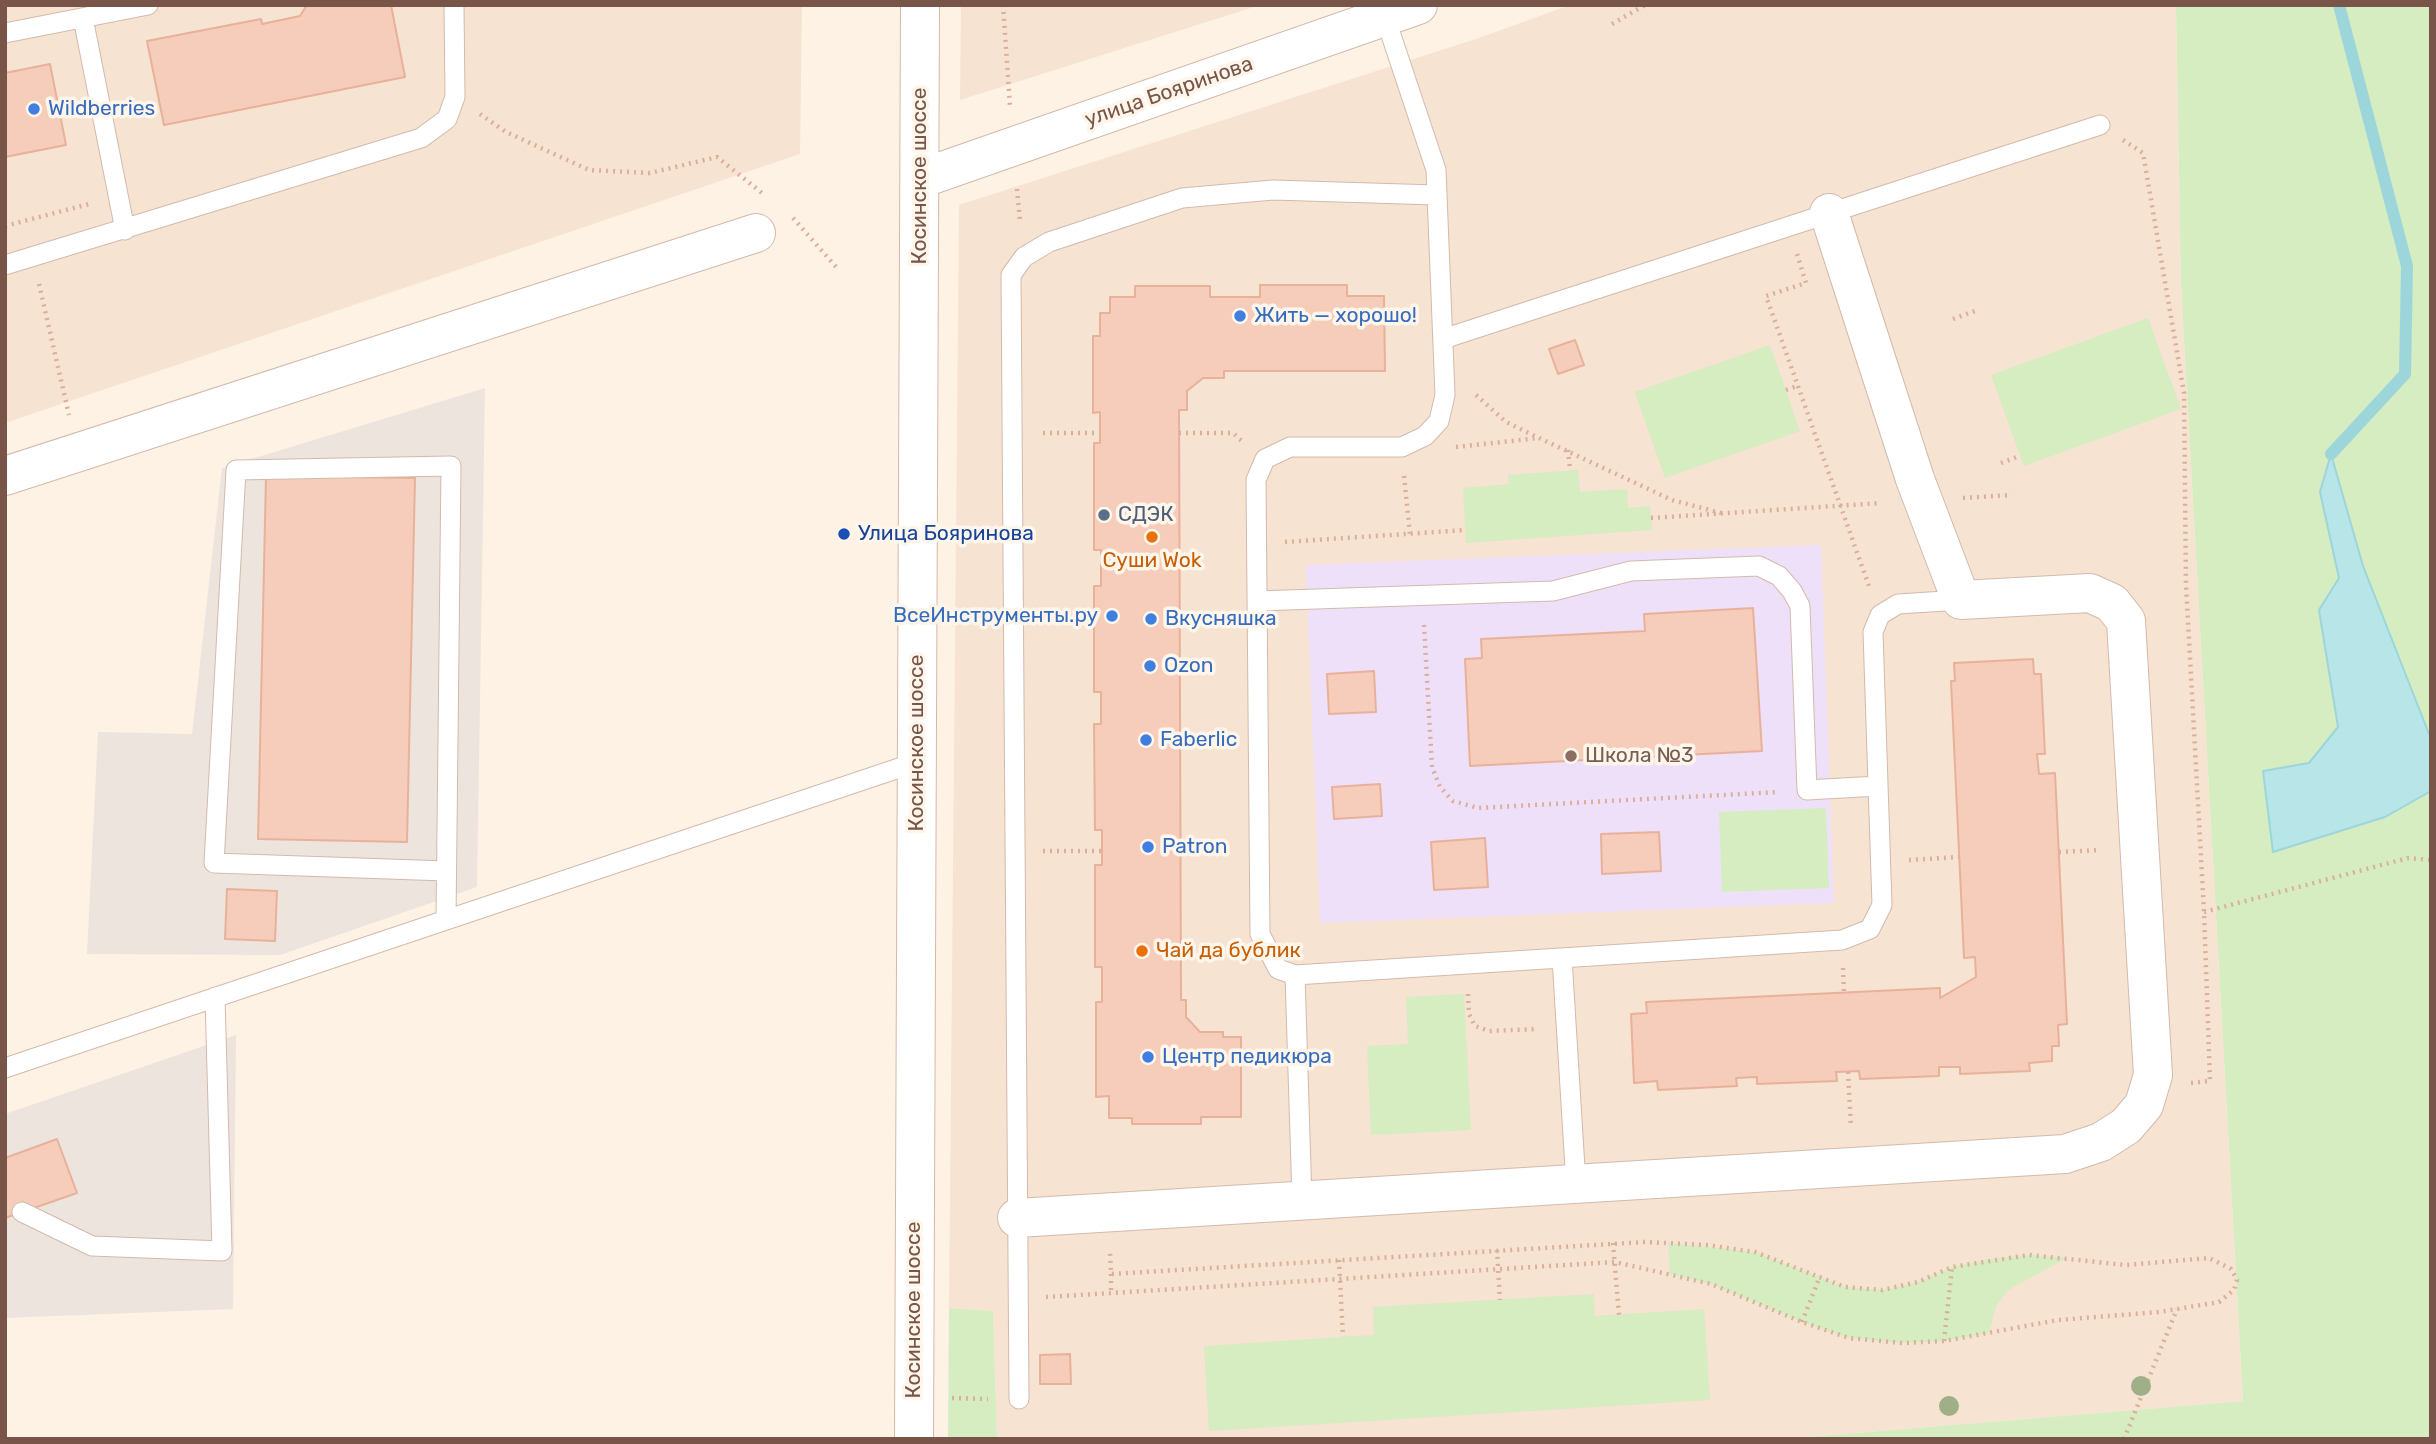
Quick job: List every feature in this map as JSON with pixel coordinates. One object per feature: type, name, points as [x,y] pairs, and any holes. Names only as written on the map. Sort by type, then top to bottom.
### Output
[{"type":"street","name":"Косинское шоссе","points":[[914,1439],[920,5]]},
{"type":"street","name":"улица Бояринова","points":[[920,180],[1401,11]]},
{"type":"street","points":[[1017,1218],[2065,1154],[2101,1142],[2126,1126],[2144,1105],[2152,1086],[2126,621],[2112,603],[2090,593],[1961,600],[1915,479],[1829,213]]},
{"type":"street","points":[[5,476],[771,222]]},
{"type":"lane","points":[[5,33],[148,5]]},
{"type":"lane","points":[[5,265],[33,259],[421,138],[447,119],[455,97],[454,5]]},
{"type":"lane","points":[[1401,11],[1436,170],[1445,395],[1439,421],[1425,436],[1402,447],[1290,447],[1265,459],[1256,480],[1260,934],[1278,969],[1296,975],[1467,965],[1851,939],[1870,929],[1882,905],[1873,632],[1880,615],[1898,604],[1961,600]]},
{"type":"lane","points":[[83,18],[125,230]]},
{"type":"lane","points":[[1443,339],[2100,125]]},
{"type":"lane","points":[[1019,1399],[1009,286],[1017,266],[1040,247],[1182,198],[1273,190],[1436,195]]},
{"type":"lane","points":[[446,871],[214,863],[236,470],[451,466],[446,920]]},
{"type":"lane","points":[[1257,601],[1553,591],[1631,571],[1759,566],[1779,576],[1800,606],[1807,790],[1878,786]]},
{"type":"lane","points":[[5,1068],[917,762]]},
{"type":"lane","points":[[1562,958],[1576,1184]]},
{"type":"lane","points":[[1296,975],[1302,1200]]},
{"type":"lane","points":[[22,1212],[92,1246],[222,1251],[215,998]]},
{"type":"path","points":[[1003,5],[1010,112]]},
{"type":"path","points":[[1612,24],[1645,5]]},
{"type":"path","points":[[455,97],[506,132],[589,170],[650,173],[717,157],[766,196]]},
{"type":"path","points":[[2100,125],[2143,153],[2184,393],[2186,585],[2204,912],[2210,1081],[2152,1086]]},
{"type":"path","points":[[1017,189],[1020,221]]},
{"type":"path","points":[[5,226],[117,196]]},
{"type":"path","points":[[23,222],[77,453]]},
{"type":"path","points":[[771,222],[837,268]]},
{"type":"path","points":[[1788,226],[1806,283],[1766,296],[1838,506],[1880,615]]},
{"type":"path","points":[[1953,319],[1975,311]]},
{"type":"path","points":[[1786,390],[1797,386]]},
{"type":"path","points":[[1471,388],[1506,422],[1672,499],[1726,514]]},
{"type":"path","points":[[1010,433],[1100,433]]},
{"type":"path","points":[[1179,433],[1233,433],[1265,459]]},
{"type":"path","points":[[1448,449],[1496,440],[1539,438]]},
{"type":"path","points":[[1569,450],[1570,470]]},
{"type":"path","points":[[2001,463],[2020,456]]},
{"type":"path","points":[[1404,468],[1410,534]]},
{"type":"path","points":[[1651,518],[1838,506]]},
{"type":"path","points":[[1256,544],[1465,530]]},
{"type":"path","points":[[1423,596],[1432,767],[1440,786],[1453,801],[1478,808],[1807,790]]},
{"type":"path","points":[[1181,850],[1259,850]]},
{"type":"path","points":[[1014,851],[1102,851]]},
{"type":"path","points":[[1880,861],[1959,857]]},
{"type":"path","points":[[2204,912],[2408,858],[2431,860]]},
{"type":"path","points":[[1467,965],[1469,1014],[1475,1026],[1489,1031],[1566,1028]]},
{"type":"path","points":[[1848,1072],[1853,1167]]},
{"type":"path","points":[[1108,1213],[1111,1293]]},
{"type":"path","points":[[1017,1298],[1615,1262],[1711,1284],[1802,1322],[1849,1338],[1902,1343],[1944,1341],[2058,1320],[2178,1308],[2227,1298],[2234,1290],[2236,1280],[2231,1269],[2209,1258],[2126,1265],[2029,1255],[1952,1267],[1918,1282],[1882,1290],[1845,1287],[1755,1252],[1706,1245],[1614,1243],[1111,1273]]},
{"type":"path","points":[[1614,1243],[1619,1315]]},
{"type":"path","points":[[1497,1250],[1500,1300]]},
{"type":"path","points":[[1339,1261],[1343,1337]]},
{"type":"path","points":[[1944,1341],[1952,1267]]},
{"type":"path","points":[[1802,1322],[1820,1276]]},
{"type":"path","points":[[2124,1439],[2178,1308]]},
{"type":"path","points":[[944,1398],[1019,1399]]},
{"type":"shaded area","points":[[5,5],[802,5],[800,154],[5,423]]},
{"type":"shaded area","points":[[961,5],[1260,5],[960,100]]},
{"type":"shaded area","points":[[1570,5],[2176,5],[2181,285],[2243,1401],[1783,1439],[997,1439],[993,1311],[949,1308],[959,205],[1479,38]]},
{"type":"shaded area","points":[[485,388],[477,887],[280,955],[87,954],[98,732],[192,734],[222,468]]},
{"type":"shaded area","name":"Школа №3","points":[[1821,545],[1834,903],[1320,923],[1306,565]]},
{"type":"shaded area","points":[[236,1035],[233,1309],[5,1318],[5,1114]]},
{"type":"green space","points":[[2176,5],[2431,5],[2431,1439],[1783,1439],[2243,1401],[2181,285]]},
{"type":"green space","points":[[2148,318],[2181,409],[2024,466],[1991,375]]},
{"type":"green space","points":[[1770,345],[1800,431],[1665,478],[1635,392]]},
{"type":"green space","points":[[1578,470],[1580,492],[1627,489],[1628,508],[1650,506],[1652,530],[1466,543],[1463,488],[1509,484],[1508,475]]},
{"type":"green space","points":[[1826,808],[1829,888],[1722,892],[1719,812]]},
{"type":"green space","points":[[1464,994],[1471,1130],[1371,1135],[1367,1046],[1408,1044],[1406,997]]},
{"type":"green space","points":[[1668,1243],[1755,1252],[1845,1287],[1882,1290],[1918,1282],[1952,1267],[1990,1259],[2029,1255],[2067,1258],[2008,1290],[1996,1306],[1989,1333],[1944,1341],[1902,1343],[1849,1338],[1802,1322],[1711,1284],[1670,1274]]},
{"type":"green space","points":[[1594,1294],[1595,1316],[1704,1309],[1710,1400],[1209,1431],[1204,1346],[1374,1335],[1373,1307]]},
{"type":"green space","points":[[949,1308],[993,1311],[997,1439],[948,1439]]},
{"type":"water","points":[[2331,454],[2363,566],[2431,739],[2431,791],[2385,817],[2273,852],[2263,771],[2309,763],[2338,727],[2319,610],[2339,578],[2320,492]]},
{"type":"building","points":[[307,5],[391,5],[405,77],[164,125],[147,41],[261,19],[262,24],[300,16]]},
{"type":"building","points":[[50,64],[66,145],[5,157],[5,73]]},
{"type":"building","points":[[1260,285],[1347,285],[1347,296],[1384,296],[1385,371],[1224,371],[1224,378],[1203,378],[1187,391],[1187,410],[1179,410],[1181,1000],[1186,1000],[1186,1017],[1200,1032],[1223,1032],[1223,1037],[1241,1037],[1241,1117],[1201,1117],[1201,1124],[1132,1124],[1132,1118],[1109,1118],[1109,1096],[1096,1097],[1096,1002],[1102,1002],[1102,967],[1095,967],[1095,865],[1102,865],[1102,830],[1095,830],[1094,724],[1101,724],[1101,692],[1094,692],[1094,586],[1101,586],[1101,550],[1094,550],[1094,443],[1100,443],[1100,412],[1093,413],[1093,336],[1100,336],[1100,313],[1110,313],[1110,297],[1135,297],[1135,286],[1210,286],[1210,297],[1260,297]]},
{"type":"building","points":[[1575,340],[1584,365],[1558,374],[1549,349]]},
{"type":"building","points":[[266,476],[415,478],[407,842],[258,839]]},
{"type":"building","points":[[1753,608],[1762,751],[1470,766],[1465,659],[1482,658],[1481,639],[1645,631],[1644,614]]},
{"type":"building","points":[[2033,659],[2034,674],[2041,674],[2045,754],[2037,754],[2039,774],[2055,773],[2067,1024],[2058,1025],[2059,1046],[2052,1046],[2052,1061],[2029,1063],[2030,1071],[1960,1074],[1960,1067],[1939,1067],[1939,1076],[1860,1079],[1859,1071],[1836,1072],[1837,1081],[1757,1084],[1757,1077],[1736,1078],[1737,1086],[1658,1090],[1657,1081],[1634,1083],[1631,1014],[1647,1013],[1646,1002],[1940,988],[1940,998],[1976,977],[1975,957],[1964,958],[1951,681],[1955,681],[1954,663]]},
{"type":"building","points":[[1374,671],[1376,712],[1329,714],[1327,674]]},
{"type":"building","points":[[1380,784],[1382,816],[1334,819],[1332,787]]},
{"type":"building","points":[[1659,832],[1661,871],[1602,874],[1601,834]]},
{"type":"building","points":[[1485,838],[1488,887],[1434,890],[1431,842]]},
{"type":"building","points":[[227,889],[277,891],[275,941],[225,939]]},
{"type":"building","points":[[57,1139],[77,1193],[5,1218],[5,1158]]},
{"type":"building","points":[[1070,1354],[1071,1384],[1040,1384],[1040,1355]]},
{"type":"waterway","points":[[2331,454],[2405,374],[2407,266],[2339,5]]},
{"type":"place","name":"Wildberries","points":[[34,109]]},
{"type":"place","name":"Жить — хорошо!","points":[[1240,316]]},
{"type":"place","name":"СДЭК","points":[[1104,515]]},
{"type":"place","name":"Улица Бояринова","points":[[844,534]]},
{"type":"place","name":"Суши Wok","points":[[1152,537]]},
{"type":"place","name":"ВсеИнструменты.ру","points":[[1112,616]]},
{"type":"place","name":"Вкусняшка","points":[[1151,619]]},
{"type":"place","name":"Ozon","points":[[1150,666]]},
{"type":"place","name":"Faberlic","points":[[1146,740]]},
{"type":"place","name":"Школа №3","points":[[1571,756]]},
{"type":"place","name":"Patron","points":[[1148,847]]},
{"type":"place","name":"Чай да бублик","points":[[1142,951]]},
{"type":"place","name":"Центр педикюра","points":[[1148,1057]]}]
